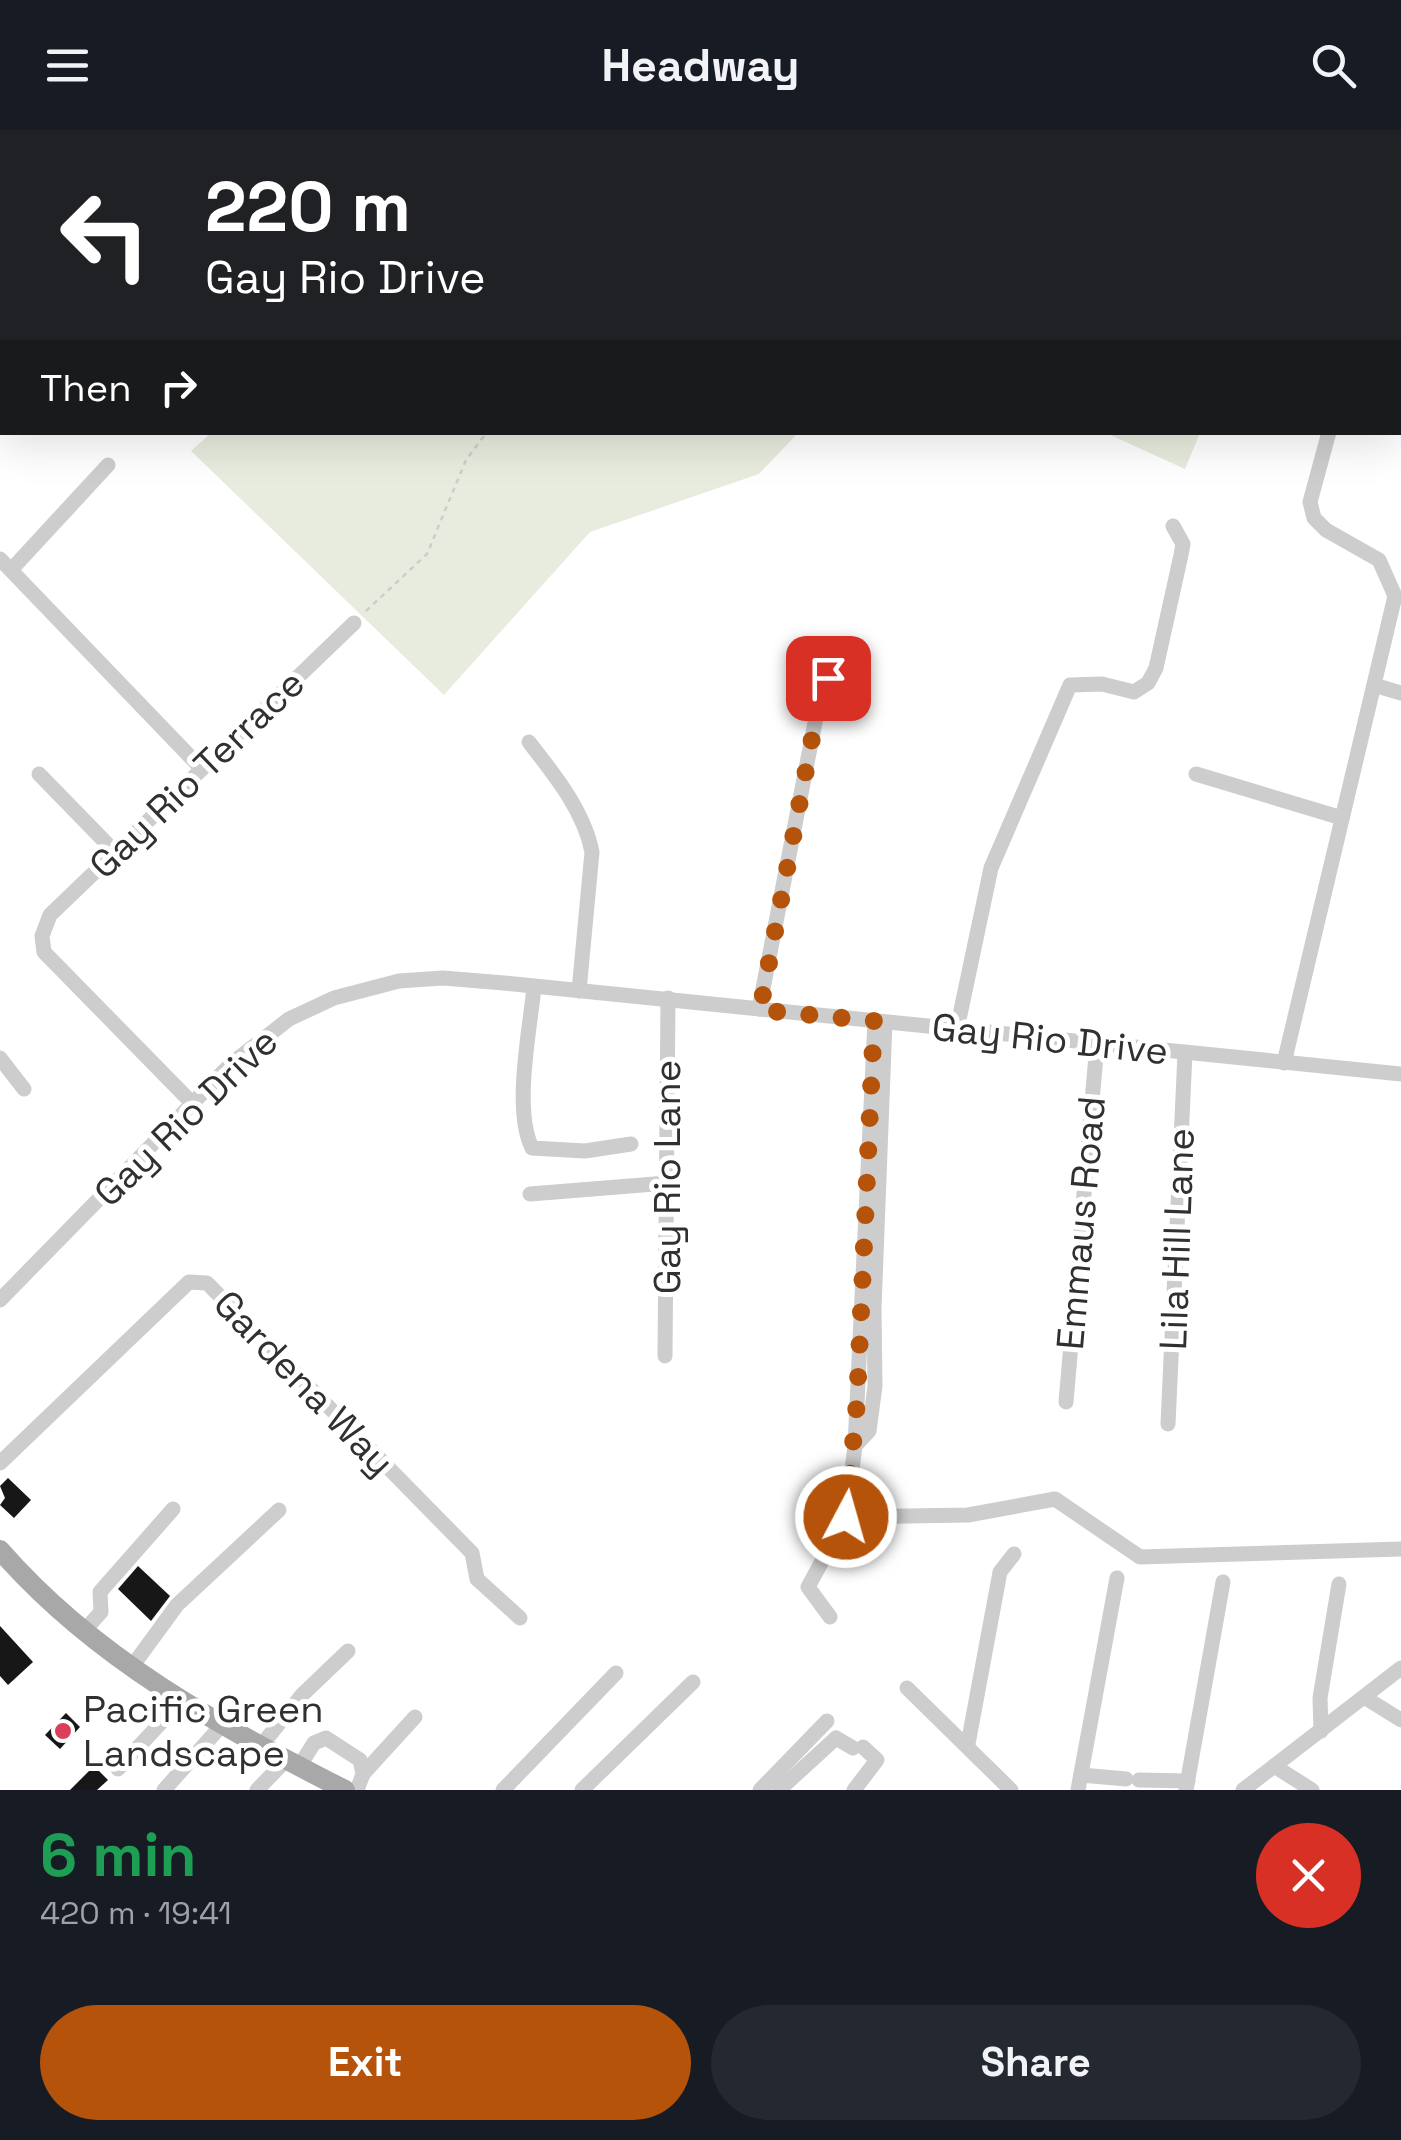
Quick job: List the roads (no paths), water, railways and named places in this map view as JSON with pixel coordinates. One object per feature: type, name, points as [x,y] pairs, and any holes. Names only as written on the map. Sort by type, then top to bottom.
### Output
[{"type":"main road","points":[[0,1550],[84,1631],[131,1668],[220,1726],[345,1790]]},
{"type":"street","points":[[1284,1062],[1395,596],[1379,560],[1326,530],[1314,518],[1310,502],[1327,435]]},
{"type":"street","points":[[108,465],[6,564],[202,768]]},
{"type":"street","points":[[957,1029],[991,868],[1070,685],[1102,684],[1134,692],[1148,683],[1156,668],[1182,556],[1182,544],[1173,526]]},
{"type":"street","name":"Gay Rio Terrace","points":[[193,1104],[44,952],[42,936],[50,915],[354,623]]},
{"type":"street","points":[[760,1010],[819,702],[838,655]]},
{"type":"street","points":[[1374,685],[1401,693]]},
{"type":"street","points":[[529,742],[560,783],[590,838],[579,991]]},
{"type":"street","points":[[39,774],[115,852]]},
{"type":"street","points":[[1196,774],[1342,818]]},
{"type":"street","name":"Gay Rio Drive","points":[[0,1300],[193,1104],[269,1033],[334,998],[421,979],[668,998],[1401,1074]]},
{"type":"street","points":[[534,987],[525,1079],[532,1148],[585,1151],[631,1144]]},
{"type":"street","name":"Gay Rio Lane","points":[[665,1356],[668,998]]},
{"type":"street","points":[[830,1617],[808,1587],[846,1517],[854,1446],[880,1021]]},
{"type":"street","name":"Emmaus Road","points":[[1066,1402],[1097,1044]]},
{"type":"street","name":"Lila Hill Lane","points":[[1168,1424],[1184,1053]]},
{"type":"street","points":[[0,1058],[24,1089]]},
{"type":"street","points":[[530,1194],[666,1183]]},
{"type":"street","name":"Gardena Way","points":[[0,1463],[189,1282],[207,1283],[472,1553],[472,1570],[477,1579],[520,1618]]},
{"type":"street","points":[[846,1517],[968,1514],[1054,1498],[1140,1557],[1401,1549]]},
{"type":"street","points":[[84,1631],[102,1612],[100,1592],[173,1509]]},
{"type":"street","points":[[131,1668],[177,1605],[279,1510]]},
{"type":"street","points":[[968,1744],[1000,1572],[1014,1554]]},
{"type":"street","points":[[1116,1578],[1080,1782],[1133,1780],[1187,1786],[1224,1582]]},
{"type":"street","points":[[1320,1730],[1320,1698],[1339,1584]]},
{"type":"street","points":[[260,1746],[314,1682],[348,1651]]},
{"type":"street","points":[[1243,1790],[1401,1668]]},
{"type":"street","points":[[503,1790],[616,1673]]},
{"type":"street","points":[[582,1790],[694,1682]]},
{"type":"street","points":[[907,1688],[1012,1790]]},
{"type":"street","points":[[1364,1697],[1401,1720]]},
{"type":"street","points":[[118,1769],[180,1702]]},
{"type":"street","points":[[357,1790],[363,1774],[416,1717]]},
{"type":"street","points":[[760,1790],[826,1721]]},
{"type":"street","points":[[164,1790],[220,1726]]},
{"type":"street","points":[[258,1790],[314,1743],[326,1738],[360,1760],[363,1774]]},
{"type":"street","points":[[780,1790],[836,1738],[877,1760],[854,1790]]},
{"type":"street","points":[[1274,1766],[1312,1790]]},
{"type":"place","name":"Pacific Green Landscape","points":[[63,1731]]}]
